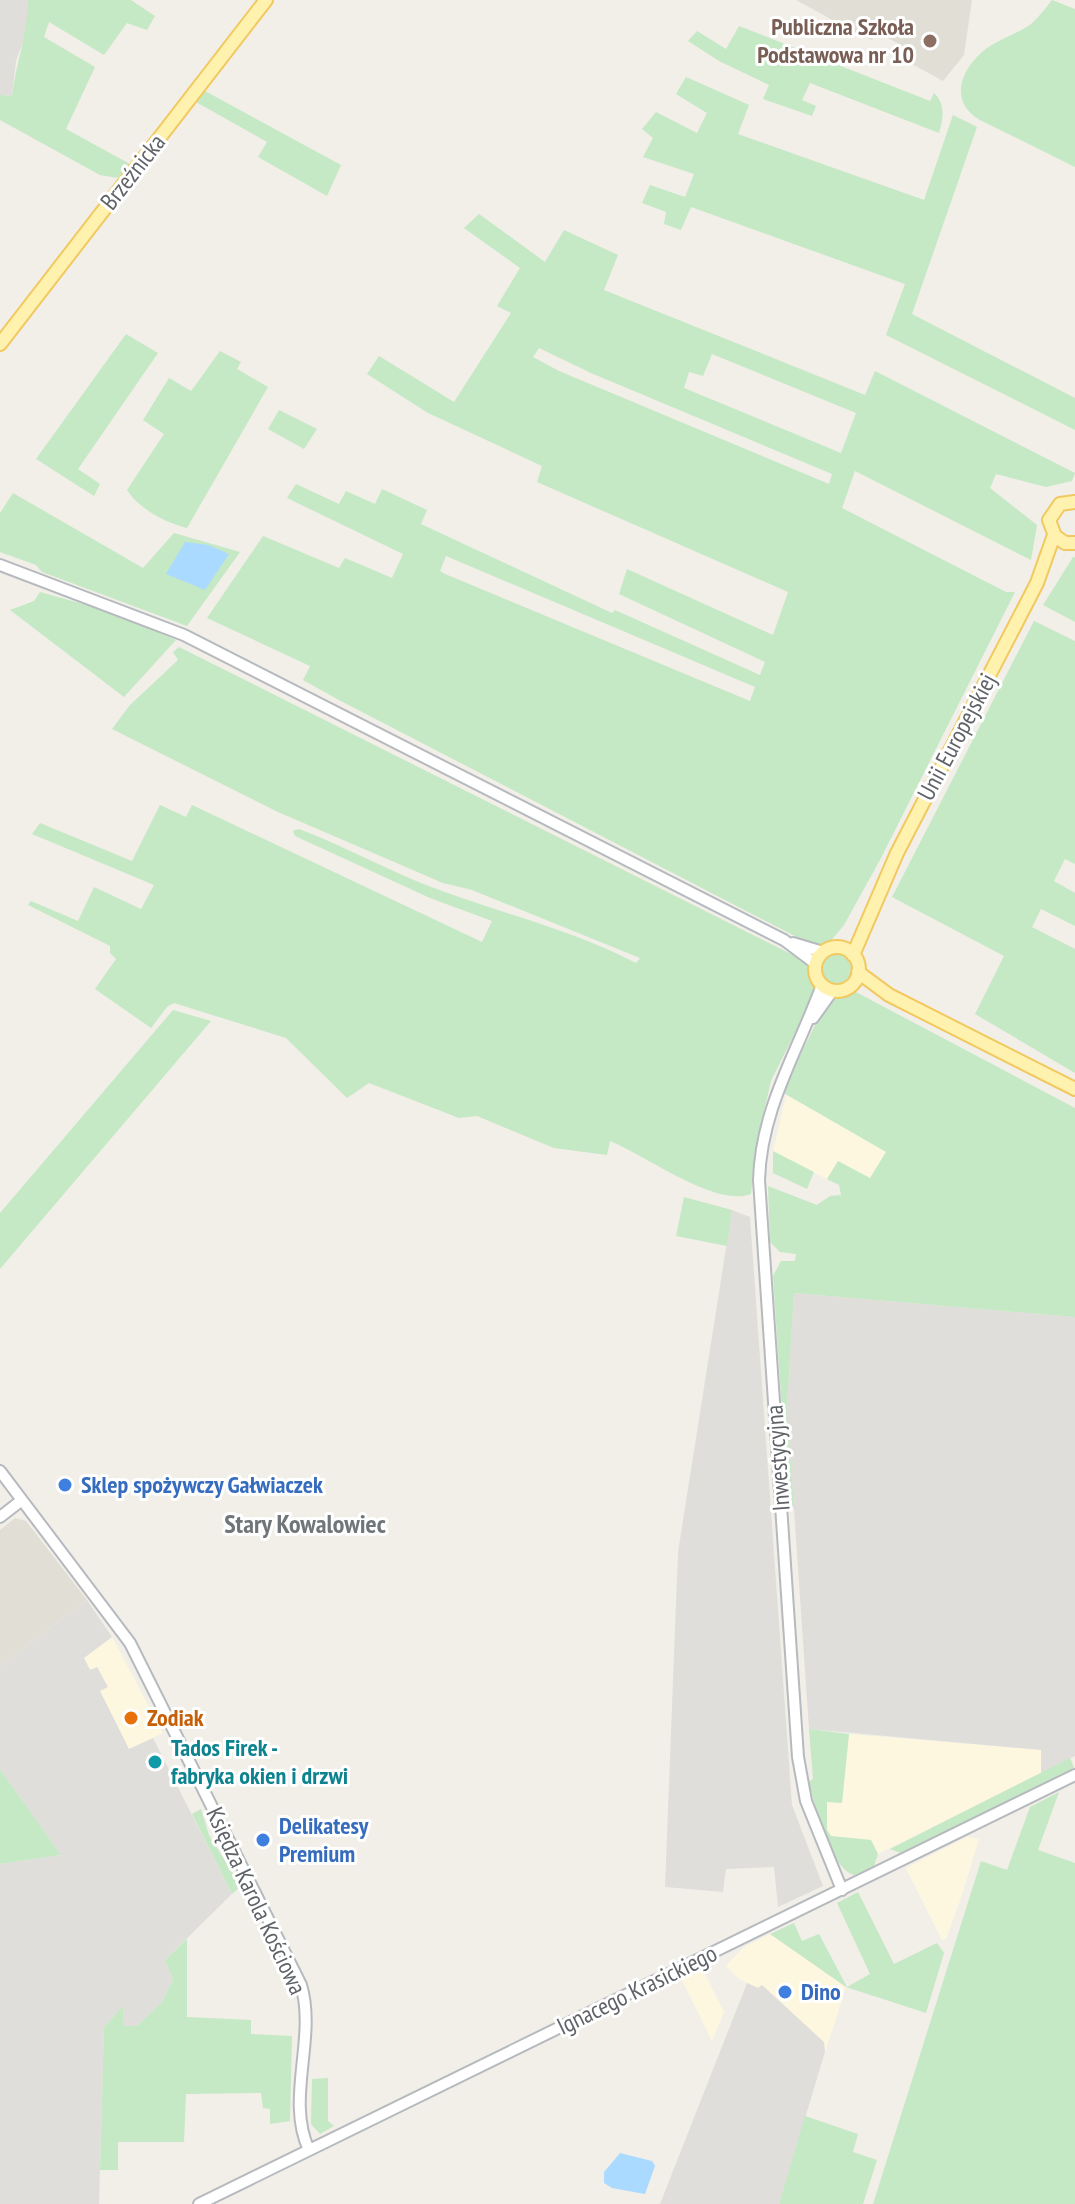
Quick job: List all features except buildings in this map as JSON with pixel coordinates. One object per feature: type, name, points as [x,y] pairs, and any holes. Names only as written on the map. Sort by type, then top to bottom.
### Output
[{"type":"main road","name":"Brzeźnicka","points":[[0,344],[266,0]]},
{"type":"main road","name":"Unii Europejskiej","points":[[841,947],[877,892],[1037,583],[1054,535],[1050,526],[1051,514],[1060,504],[1074,500]]},
{"type":"main road","points":[[1054,535],[1071,543]]},
{"type":"main road","name":"Unii Europejskiej","points":[[1037,583],[1071,543]]},
{"type":"main road","name":"Unii Europejskiej","points":[[853,955],[877,892]]},
{"type":"main road","points":[[855,978],[853,955],[841,947],[819,958],[815,973],[827,987],[855,978],[1075,1089]]},
{"type":"street","points":[[0,565],[136,614],[197,641],[819,958]]},
{"type":"street","name":"Inwestycyjna","points":[[827,987],[770,1109],[761,1147],[759,1180],[798,1757],[806,1801],[842,1890]]},
{"type":"street","name":"Księdza Karola Kościowa","points":[[0,1471],[130,1643],[301,1985],[305,2006],[300,2130],[309,2150]]},
{"type":"street","points":[[0,1517],[22,1500]]},
{"type":"street","name":"Ignacego Krasickiego","points":[[199,2204],[1075,1775]]},
{"type":"shaded area","points":[[0,0],[28,0],[28,28],[16,61],[12,96],[0,95]]},
{"type":"shaded area","name":"Publiczna Szkoła Podstawowa nr 10","points":[[796,0],[972,0],[964,55],[943,81],[901,58],[906,48],[877,32],[872,40]]},
{"type":"shaded area","points":[[786,1095],[886,1151],[870,1179],[838,1161],[827,1179],[773,1152]]},
{"type":"shaded area","points":[[732,1210],[750,1217],[792,1805],[823,1886],[778,1907],[774,1867],[726,1869],[723,1892],[665,1887],[678,1552]]},
{"type":"shaded area","points":[[794,1293],[1075,1317],[1075,1756],[1041,1773],[1041,1750],[809,1729],[787,1407]]},
{"type":"shaded area","points":[[15,1518],[26,1521],[87,1600],[0,1666],[0,1530]]},
{"type":"shaded area","points":[[87,1600],[112,1637],[84,1658],[90,1670],[97,1667],[108,1687],[100,1691],[129,1749],[153,1738],[232,1894],[165,1960],[173,1979],[162,2002],[137,2026],[122,2027],[122,2007],[104,2027],[99,2204],[0,2204],[0,1864],[61,1855],[0,1769],[0,1666]]},
{"type":"shaded area","points":[[112,1637],[163,1733],[129,1749],[100,1691],[107,1687],[98,1667],[91,1671],[84,1658]]},
{"type":"shaded area","points":[[849,1734],[1042,1750],[1041,1773],[878,1854],[871,1840],[831,1836],[827,1830],[827,1802],[842,1803]]},
{"type":"shaded area","points":[[967,1837],[979,1839],[946,1939],[942,1940],[906,1868]]},
{"type":"shaded area","points":[[770,1934],[846,1987],[825,2052],[823,2042],[762,1985],[758,1988],[739,1979],[726,1966],[744,1947]]},
{"type":"shaded area","points":[[702,1969],[724,2012],[712,2041],[681,1978]]},
{"type":"shaded area","points":[[747,1983],[758,1988],[762,1985],[824,2042],[825,2052],[779,2204],[660,2204]]},
{"type":"green space","points":[[28,0],[131,0],[155,16],[147,30],[127,23],[104,55],[49,22],[44,37],[95,67],[66,129],[130,164],[118,178],[100,175],[0,120],[0,95],[12,96]]},
{"type":"green space","points":[[1052,0],[1075,9],[1075,167],[980,120],[971,113],[962,97],[963,79],[973,61],[993,45],[1031,24]]},
{"type":"green space","points":[[739,26],[930,101],[934,93],[942,107],[939,133],[810,83],[802,100],[816,106],[812,116],[763,99],[769,85],[719,61],[688,41],[697,31],[726,49]]},
{"type":"green space","points":[[686,77],[749,105],[738,134],[924,200],[953,115],[977,127],[912,314],[1075,398],[1075,430],[886,335],[905,284],[691,207],[681,230],[664,224],[666,212],[642,203],[650,185],[685,197],[694,174],[643,157],[653,138],[642,129],[656,112],[697,133],[707,113],[676,94]]},
{"type":"green space","points":[[205,91],[341,165],[327,196],[258,157],[267,142],[196,102]]},
{"type":"green space","points":[[479,214],[545,262],[564,230],[618,255],[604,290],[865,395],[875,371],[1075,473],[1072,481],[1046,487],[996,474],[990,488],[1037,525],[1031,560],[855,471],[842,508],[1006,592],[1015,592],[881,858],[844,925],[829,943],[812,945],[337,699],[303,680],[310,666],[207,618],[263,536],[339,568],[345,558],[392,578],[403,554],[287,498],[296,484],[339,504],[346,491],[375,504],[382,489],[427,510],[421,524],[612,613],[615,610],[760,675],[765,662],[619,594],[627,569],[773,635],[788,592],[537,482],[542,466],[428,413],[367,374],[379,356],[454,402],[511,313],[497,306],[520,268],[464,228]],"holes":[[[539,348],[591,373],[832,474],[829,484],[559,371],[533,357]],[[712,354],[856,413],[841,453],[684,388],[689,372],[703,376]],[[446,556],[755,687],[750,701],[440,571]]]},
{"type":"green space","points":[[126,334],[158,353],[78,469],[100,484],[94,496],[36,459]]},
{"type":"green space","points":[[220,351],[241,362],[237,369],[268,387],[187,528],[154,514],[138,503],[127,490],[164,434],[143,420],[169,378],[191,391]]},
{"type":"green space","points":[[279,410],[317,429],[304,449],[268,429]]},
{"type":"green space","points":[[13,493],[143,568],[174,533],[240,552],[187,626],[42,572],[36,565],[0,552],[0,513]]},
{"type":"green space","points":[[1075,557],[1075,622],[1043,605]]},
{"type":"green space","points":[[40,592],[108,611],[176,640],[124,697],[10,610],[34,601]]},
{"type":"green space","points":[[1034,621],[1075,641],[1075,864],[1065,859],[1054,881],[1075,893],[1075,926],[1041,909],[1032,927],[1075,949],[1075,1073],[975,1014],[1004,956],[892,897]]},
{"type":"green space","points":[[179,647],[811,964],[817,988],[771,1081],[757,1141],[751,1194],[736,1196],[700,1187],[610,1141],[607,1155],[554,1148],[477,1116],[459,1118],[369,1083],[347,1098],[286,1038],[174,1003],[167,1007],[151,1028],[95,989],[116,959],[110,953],[110,946],[28,905],[31,901],[78,921],[94,887],[141,909],[154,885],[32,834],[40,823],[132,861],[160,805],[186,817],[192,805],[482,942],[492,921],[430,898],[295,836],[293,831],[299,829],[417,881],[562,931],[636,963],[640,958],[472,890],[443,883],[278,812],[112,729],[130,705],[178,660],[173,652]]},
{"type":"green space","points":[[837,952],[849,956],[853,968],[849,980],[837,984],[825,980],[821,968],[825,956]]},
{"type":"green space","points":[[854,991],[1075,1108],[1075,1317],[794,1293],[787,1407],[794,1508],[788,1501],[773,1276],[781,1261],[795,1261],[796,1254],[780,1252],[770,1242],[768,1186],[817,1205],[830,1196],[841,1195],[839,1185],[827,1179],[838,1161],[870,1178],[886,1152],[782,1092],[824,1007],[833,996]]},
{"type":"green space","points":[[173,1010],[211,1021],[0,1269],[0,1213]]},
{"type":"green space","points":[[773,1151],[814,1172],[807,1189],[773,1173]]},
{"type":"green space","points":[[684,1197],[732,1210],[727,1246],[676,1236]]},
{"type":"green space","points":[[809,1729],[849,1734],[842,1803],[827,1802],[827,1830],[831,1836],[871,1840],[878,1854],[874,1866],[855,1875],[838,1862],[819,1820],[809,1782],[813,1779]]},
{"type":"green space","points":[[1070,1758],[1075,1770],[900,1853],[890,1849]]},
{"type":"green space","points":[[0,1769],[61,1855],[0,1864]]},
{"type":"green space","points":[[1059,1792],[1038,1850],[1075,1863],[1075,2204],[873,2204],[981,1861],[1007,1870],[1030,1807]]},
{"type":"green space","points":[[201,1809],[209,1835],[241,1886],[232,1894],[192,1814]]},
{"type":"green space","points":[[858,1892],[894,1964],[937,1943],[944,1953],[926,2013],[846,1987],[770,1934],[794,1923],[802,1941],[819,1934],[847,1987],[870,1974],[837,1903]]},
{"type":"green space","points":[[187,1939],[187,2017],[251,2020],[251,2034],[292,2036],[290,2121],[270,2124],[270,2109],[263,2108],[261,2093],[186,2094],[184,2142],[118,2142],[118,2170],[100,2170],[104,2027],[123,2006],[123,2026],[137,2026],[162,2002],[173,1979],[165,1960]]},
{"type":"green space","points":[[328,2078],[328,2121],[334,2126],[320,2134],[311,2124],[312,2079]]},
{"type":"green space","points":[[805,2116],[858,2134],[853,2152],[877,2160],[863,2204],[779,2204]]},
{"type":"water","points":[[185,542],[208,545],[229,554],[205,590],[166,574]]},
{"type":"water","points":[[620,2153],[652,2161],[655,2166],[645,2194],[612,2188],[604,2183],[604,2172]]},
{"type":"place","name":"Publiczna Szkoła Podstawowa nr 10","points":[[930,41]]},
{"type":"place","name":"Sklep spożywczy Gałwiaczek","points":[[65,1485]]},
{"type":"place","name":"Zodiak","points":[[131,1718]]},
{"type":"place","name":"Tados Firek - fabryka okien i drzwi","points":[[155,1762]]},
{"type":"place","name":"Delikatesy Premium","points":[[263,1840]]},
{"type":"place","name":"Dino","points":[[785,1992]]},
{"type":"district","name":"Stary Kowalowiec","points":[[305,1524]]}]
